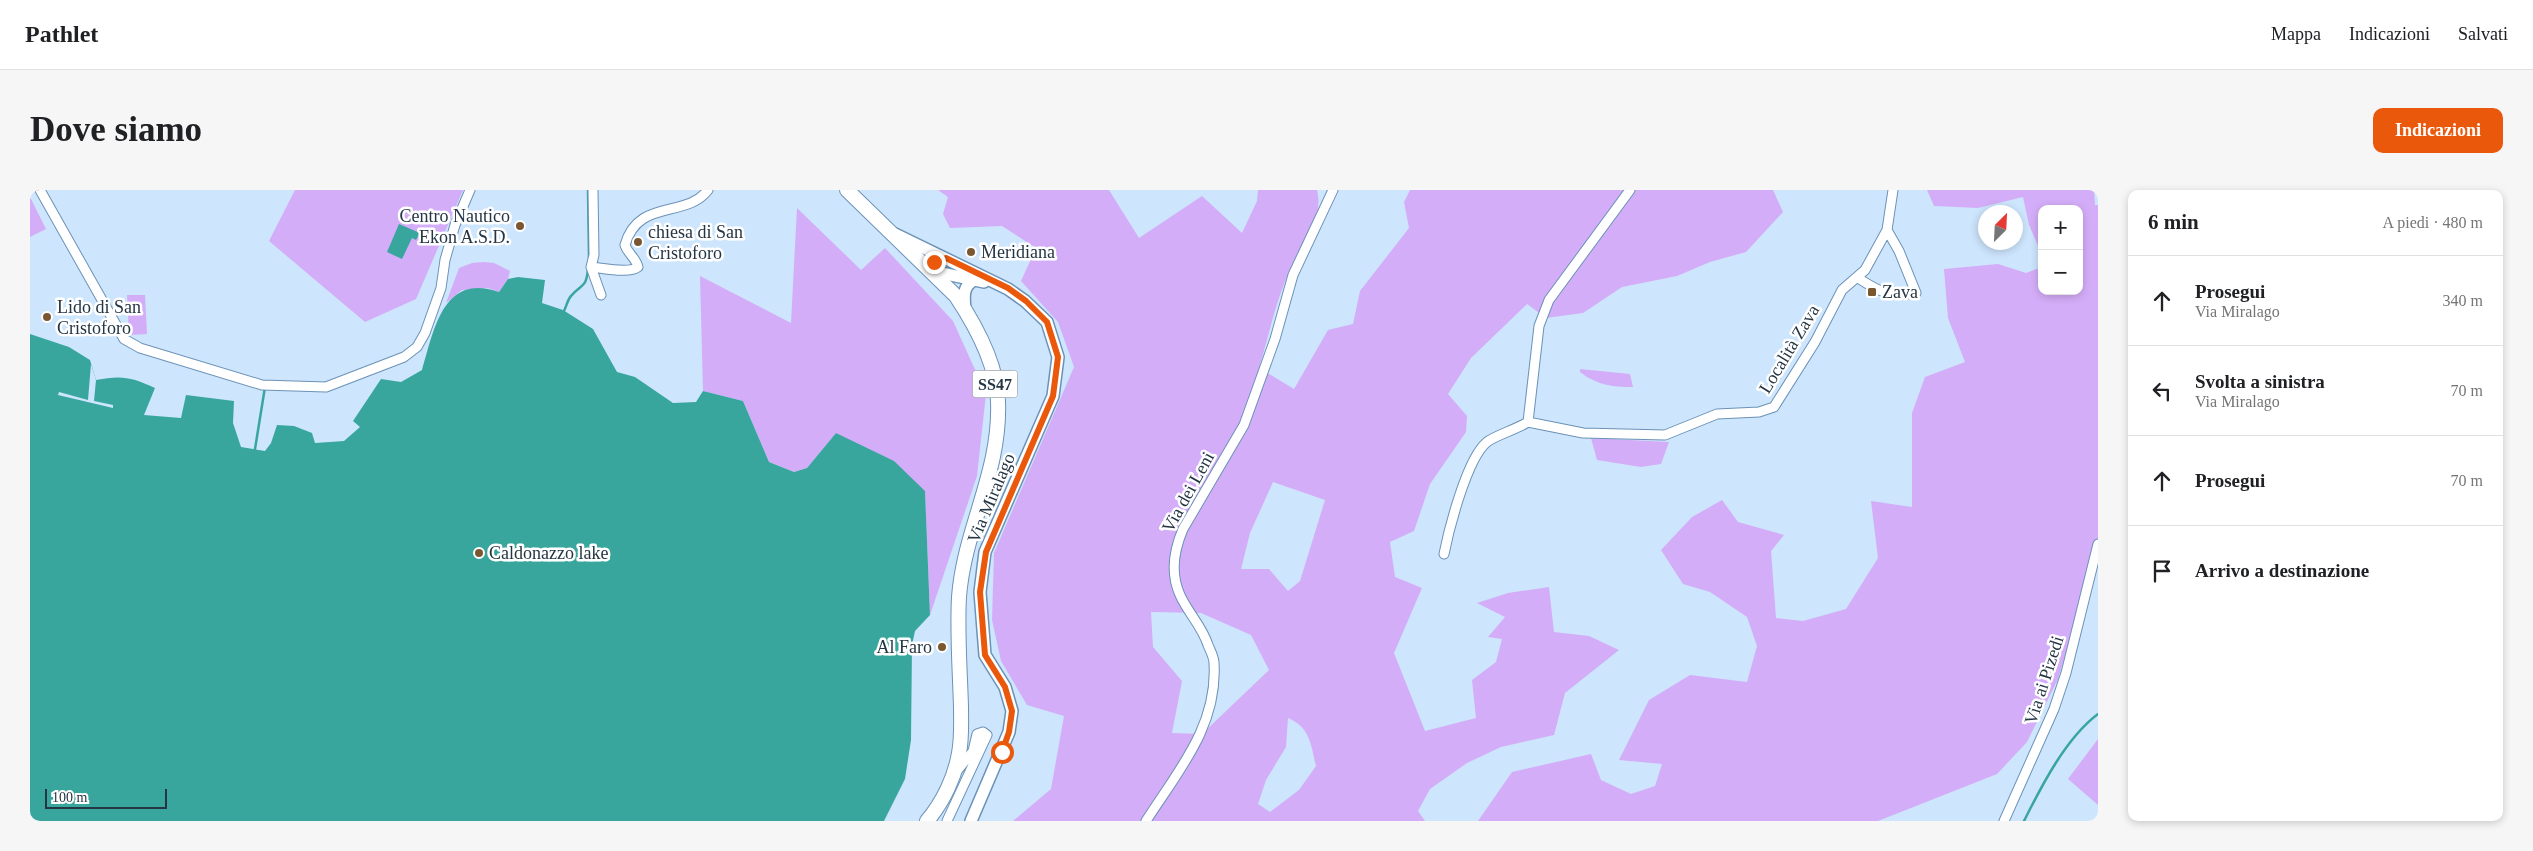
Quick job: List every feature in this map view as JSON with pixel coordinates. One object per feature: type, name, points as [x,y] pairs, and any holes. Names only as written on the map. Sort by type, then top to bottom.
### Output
[{"type":"main road","name":"SS47","points":[[847,190],[948,287],[965,310],[984,349],[998,399],[998,432],[993,464],[968,549],[960,597],[960,753],[943,799],[927,821]]},
{"type":"street","points":[[40,190],[124,339],[140,348],[262,385],[326,387],[404,357],[417,347],[425,333],[441,288],[445,260],[455,225],[470,190]]},
{"type":"street","points":[[593,190],[593,255],[591,267],[601,295]]},
{"type":"street","points":[[591,267],[628,272],[634,270],[638,267],[637,261],[628,252],[625,245],[629,233],[640,219],[692,202],[708,190]]},
{"type":"street","name":"Via dei Leni","points":[[1146,821],[1190,756],[1206,723],[1213,693],[1214,661],[1204,630],[1180,595],[1173,566],[1177,543],[1183,529],[1244,425],[1274,339],[1293,275],[1333,190]]},
{"type":"street","points":[[1444,554],[1463,485],[1478,453],[1487,442],[1528,422],[1539,326],[1549,300],[1630,190]]},
{"type":"street","points":[[1887,230],[1899,251],[1916,293],[1895,295],[1881,292],[1858,278],[1887,230],[1893,190]]},
{"type":"street","points":[[891,232],[1008,288]]},
{"type":"street","points":[[946,258],[934,262],[931,270],[1008,288]]},
{"type":"street","name":"Località Zava","points":[[1528,422],[1583,433],[1665,435],[1717,414],[1759,412],[1774,407],[1815,342],[1842,290],[1858,278]]},
{"type":"street","points":[[965,310],[965,290],[969,283],[974,280]]},
{"type":"street","name":"Via Miralago","points":[[971,821],[1009,732],[1012,711],[1005,687],[985,655],[980,592],[986,552],[1053,396],[1058,357],[1047,322],[1026,301],[1008,288]]},
{"type":"street","name":"Via ai Pizedi","points":[[2004,821],[2054,709],[2066,673],[2098,544]]},
{"type":"street","points":[[947,821],[988,735],[983,732],[977,734],[973,751],[953,776]]},
{"type":"shaded area","points":[[295,190],[463,190],[416,299],[365,322],[269,241]]},
{"type":"shaded area","points":[[938,190],[1109,190],[1139,238],[1202,196],[1242,233],[1257,201],[1258,190],[1317,190],[1318,202],[1314,224],[1282,290],[1259,368],[1294,389],[1328,330],[1353,324],[1360,291],[1409,228],[1404,202],[1410,190],[1773,190],[1783,212],[1746,252],[1710,262],[1677,276],[1622,287],[1583,313],[1546,318],[1527,304],[1471,358],[1448,394],[1467,416],[1466,432],[1430,484],[1414,531],[1390,542],[1395,577],[1422,588],[1394,653],[1425,731],[1476,718],[1472,680],[1496,662],[1502,639],[1488,637],[1505,617],[1477,603],[1508,593],[1549,587],[1554,632],[1589,636],[1619,650],[1565,693],[1554,735],[1501,747],[1467,763],[1430,789],[1418,811],[1425,821],[1013,821],[1051,789],[1064,716],[1027,705],[1001,661],[992,620],[994,553],[1074,367],[1058,322],[1021,281],[1036,248],[1002,226],[950,228],[943,214],[948,197]],"holes":[[[1273,482],[1325,500],[1300,581],[1288,591],[1269,569],[1241,569],[1250,533]],[[1151,612],[1201,613],[1251,635],[1269,670],[1202,734],[1172,733],[1182,681],[1153,647]],[[1288,718],[1301,726],[1305,732],[1311,744],[1316,766],[1299,790],[1270,812],[1258,804],[1266,780],[1286,747]]]},
{"type":"shaded area","points":[[1927,190],[2094,190],[2095,205],[2098,205],[2098,543],[2058,679],[2027,742],[1997,774],[1878,821],[1478,821],[1512,772],[1591,754],[1601,780],[1631,794],[1655,786],[1662,764],[1619,760],[1649,700],[1690,675],[1747,682],[1757,646],[1747,617],[1710,592],[1683,584],[1661,550],[1692,517],[1722,500],[1738,522],[1784,535],[1771,551],[1776,618],[1803,621],[1846,609],[1878,558],[1871,501],[1912,507],[1912,413],[1925,377],[1965,362],[1948,318],[1944,269],[1998,264],[2026,273],[2038,268],[2038,295],[2083,295],[2083,205],[2038,205],[2038,246],[2029,225],[2023,197],[1990,205],[1978,205],[1978,208],[1934,206]]},
{"type":"shaded area","points":[[30,197],[46,229],[30,237]]},
{"type":"shaded area","points":[[797,208],[861,270],[885,248],[953,321],[986,394],[977,476],[930,615],[925,491],[836,433],[807,468],[794,472],[769,462],[743,401],[703,391],[700,276],[791,323]]},
{"type":"shaded area","points":[[399,224],[420,233],[416,240],[412,238],[402,259],[387,252]]},
{"type":"shaded area","points":[[472,263],[494,263],[510,271],[508,279],[499,292],[488,288],[462,290],[446,303],[459,268]]},
{"type":"shaded area","name":"Caldonazzo lake","points":[[518,277],[545,280],[542,303],[563,310],[593,329],[617,372],[635,377],[673,403],[696,402],[703,391],[743,401],[769,462],[794,472],[807,468],[836,433],[894,461],[925,491],[930,615],[915,631],[912,645],[911,740],[905,779],[884,821],[30,821],[30,334],[69,347],[90,360],[96,380],[126,378],[140,381],[155,388],[144,415],[181,418],[186,395],[234,401],[233,423],[241,447],[265,451],[271,443],[277,425],[294,426],[312,433],[315,443],[344,441],[360,427],[353,421],[381,379],[401,382],[422,370],[437,322],[444,308],[453,297],[465,290],[480,288],[499,292],[508,279]]},
{"type":"shaded area","points":[[127,295],[145,295],[147,334],[129,335]]},
{"type":"shaded area","points":[[1580,369],[1630,374],[1633,387],[1611,386],[1599,382],[1580,372]]},
{"type":"shaded area","points":[[1591,438],[1669,442],[1661,464],[1641,467],[1597,460]]},
{"type":"shaded area","points":[[2098,739],[2098,805],[2068,779]]},
{"type":"pier","points":[[91,364],[96,380],[94,401],[113,405],[113,408],[58,395],[59,392],[88,400]]},
{"type":"waterway","points":[[588,190],[589,258]]},
{"type":"waterway","points":[[564,311],[570,297],[585,283],[588,269]]},
{"type":"waterway","points":[[255,449],[265,387]]},
{"type":"waterway","points":[[2024,821],[2065,749],[2086,724],[2098,714]]},
{"type":"place","name":"Centro Nautico Ekon A.S.D.","points":[[520,226]]},
{"type":"place","name":"chiesa di San Cristoforo","points":[[638,242]]},
{"type":"place","name":"Meridiana","points":[[971,252]]},
{"type":"place","name":"Zava","points":[[1872,292]]},
{"type":"place","name":"Lido di San Cristoforo","points":[[47,317]]},
{"type":"place","name":"Caldonazzo lake","points":[[479,553]]},
{"type":"place","name":"Al Faro","points":[[942,647]]},
{"type":"route","points":[[934,262],[938,259],[946,258],[1008,288],[1026,301],[1047,322],[1058,357],[1053,396],[986,552],[980,592],[985,655],[1005,687],[1012,711],[1009,732],[1002,752]]}]
